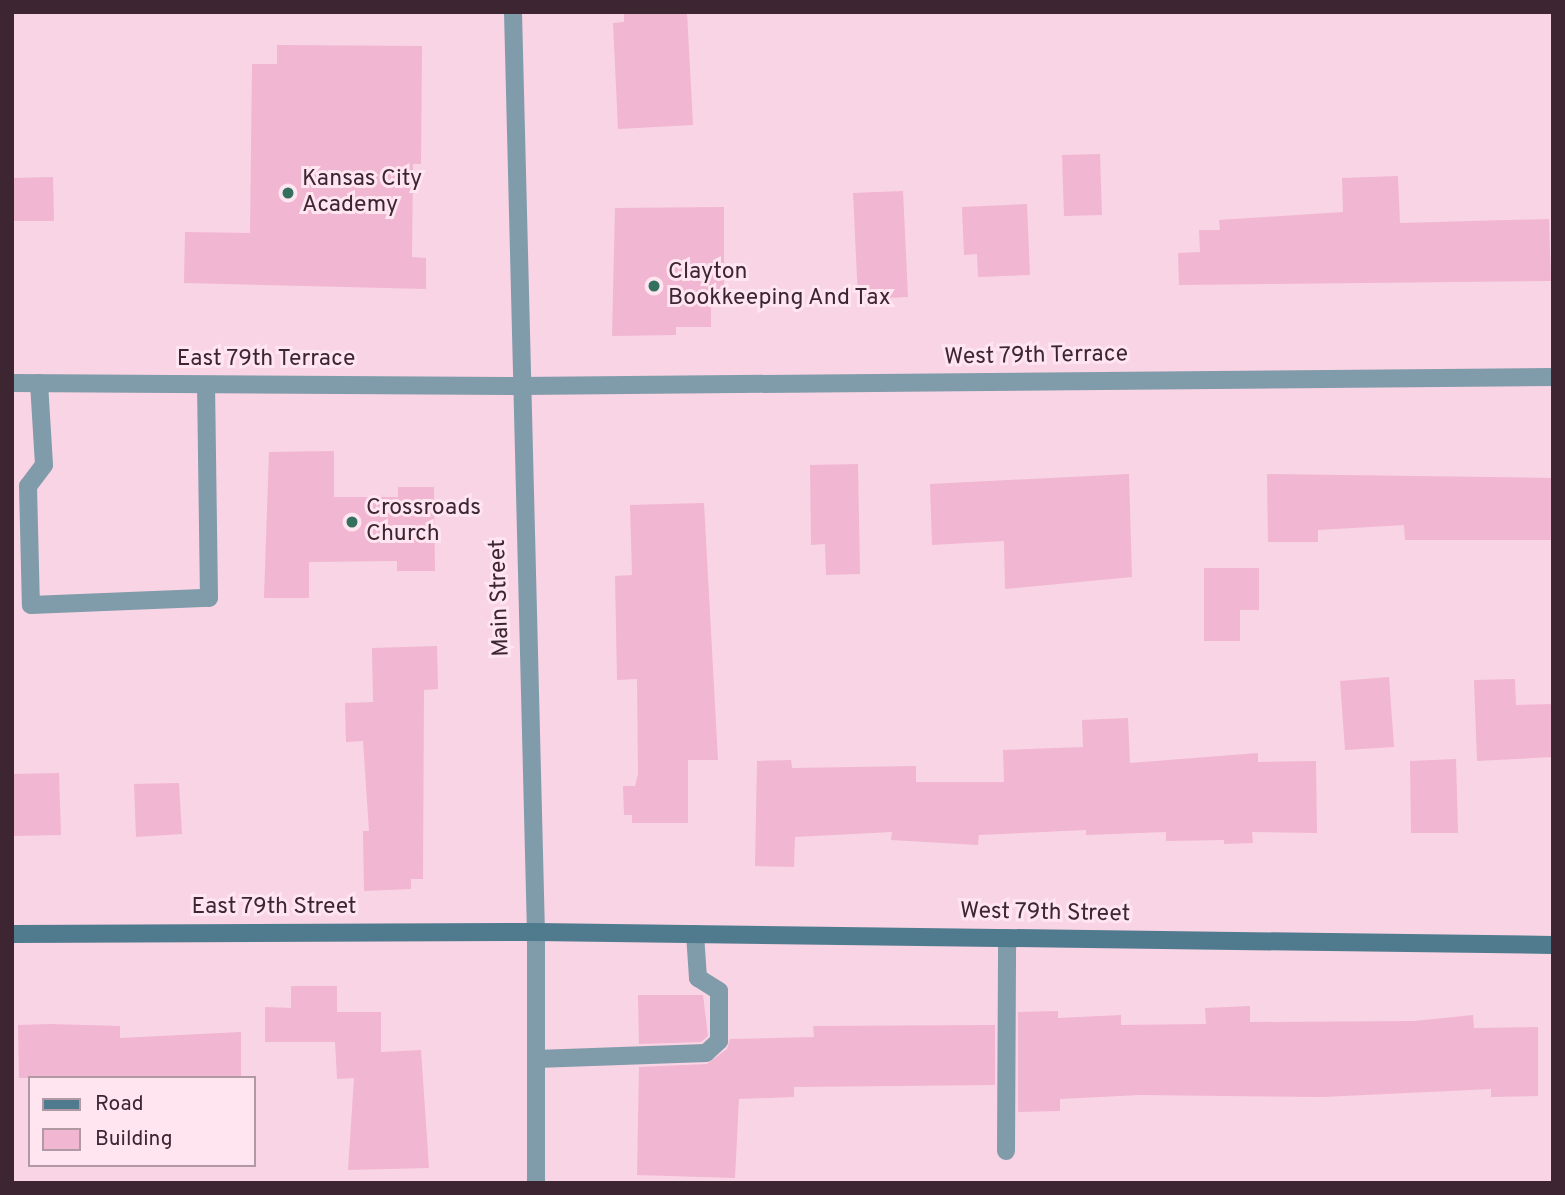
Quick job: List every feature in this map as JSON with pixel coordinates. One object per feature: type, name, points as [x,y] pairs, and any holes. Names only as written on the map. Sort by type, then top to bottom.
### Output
[{"type":"street","name":"Main Street","points":[[513,12],[519,386],[536,932],[536,1183]]},
{"type":"street","name":"West 79th Terrace","points":[[519,386],[1553,377]]},
{"type":"street","name":"East 79th Terrace","points":[[12,383],[519,386]]},
{"type":"street","points":[[39,383],[44,465],[28,486],[31,605],[209,598],[206,385]]},
{"type":"street","name":"East 79th Street","points":[[12,934],[536,932]]},
{"type":"street","name":"West 79th Street","points":[[536,932],[1553,944]]},
{"type":"street","points":[[536,1059],[706,1053],[719,1041],[719,991],[698,978],[695,934]]},
{"type":"street","points":[[1006,1151],[1007,938]]},
{"type":"building","points":[[624,12],[687,12],[693,125],[618,129],[613,23],[624,22]]},
{"type":"building","name":"Kansas City Academy","points":[[277,45],[422,46],[421,164],[413,164],[412,257],[426,258],[426,289],[184,283],[185,232],[250,233],[252,64],[277,64]]},
{"type":"building","points":[[1100,154],[1102,215],[1064,216],[1062,155]]},
{"type":"building","points":[[1398,176],[1400,223],[1549,219],[1551,281],[1179,285],[1178,253],[1200,252],[1199,230],[1220,230],[1219,220],[1343,212],[1342,178]]},
{"type":"building","points":[[53,177],[54,221],[12,221],[12,178]]},
{"type":"building","points":[[903,191],[908,297],[858,299],[853,193]]},
{"type":"building","points":[[1027,204],[1030,275],[978,277],[977,254],[964,255],[962,207]]},
{"type":"building","points":[[724,207],[724,303],[711,303],[711,327],[676,327],[676,335],[612,336],[615,208]]},
{"type":"building","name":"Crossroads Church","points":[[334,451],[334,497],[398,497],[398,487],[434,487],[435,571],[397,571],[397,561],[309,562],[309,598],[264,598],[269,452]]},
{"type":"building","points":[[858,464],[860,574],[826,575],[825,544],[811,545],[810,465]]},
{"type":"building","points":[[1129,474],[1132,577],[1005,589],[1004,541],[932,545],[930,484]]},
{"type":"building","points":[[1267,474],[1553,478],[1553,540],[1405,540],[1404,525],[1318,530],[1318,542],[1268,542]]},
{"type":"building","points":[[704,503],[718,760],[688,760],[688,823],[632,823],[632,815],[624,815],[623,786],[635,786],[638,774],[637,679],[617,680],[615,576],[632,575],[630,505]]},
{"type":"building","points":[[1204,568],[1259,568],[1259,610],[1240,610],[1240,641],[1204,641]]},
{"type":"building","points":[[437,646],[438,689],[424,690],[423,879],[411,879],[411,889],[364,891],[363,831],[369,831],[363,741],[346,742],[345,703],[373,702],[372,648]]},
{"type":"building","points":[[1389,677],[1394,747],[1345,750],[1340,681]]},
{"type":"building","points":[[1515,679],[1516,705],[1553,704],[1553,757],[1477,761],[1474,680]]},
{"type":"building","points":[[1128,718],[1130,763],[1258,753],[1258,762],[1316,761],[1317,833],[1252,832],[1253,843],[1224,844],[1224,840],[1166,841],[1166,832],[1086,835],[1086,830],[979,835],[978,845],[891,840],[892,832],[795,837],[794,867],[755,866],[757,761],[791,760],[792,768],[916,766],[916,782],[1004,782],[1003,750],[1083,747],[1082,720]]},
{"type":"building","points":[[1456,759],[1458,833],[1411,833],[1410,761]]},
{"type":"building","points":[[59,773],[61,835],[12,836],[12,774]]},
{"type":"building","points":[[179,783],[182,834],[136,837],[134,784]]},
{"type":"building","points":[[291,986],[337,986],[337,1012],[381,1012],[381,1052],[421,1050],[429,1168],[348,1170],[354,1078],[337,1079],[335,1042],[265,1042],[265,1007],[291,1008]]},
{"type":"building","points":[[638,995],[703,995],[708,1036],[701,1042],[639,1044]]},
{"type":"building","points":[[1250,1006],[1250,1022],[1414,1021],[1473,1015],[1474,1028],[1538,1027],[1538,1096],[1491,1097],[1491,1089],[1323,1097],[1140,1095],[1060,1099],[1060,1111],[1018,1112],[1018,1012],[1058,1011],[1058,1018],[1121,1015],[1121,1025],[1206,1024],[1205,1008]]},
{"type":"building","points":[[18,1025],[120,1026],[120,1038],[241,1032],[241,1076],[19,1078]]},
{"type":"building","points":[[995,1025],[995,1085],[794,1087],[794,1097],[739,1099],[735,1178],[637,1175],[639,1067],[707,1064],[727,1049],[730,1039],[814,1037],[813,1026]]},
{"type":"place","name":"Kansas City Academy","points":[[288,193]]},
{"type":"place","name":"Clayton Bookkeeping And Tax","points":[[654,286]]},
{"type":"place","name":"Crossroads Church","points":[[352,522]]}]
